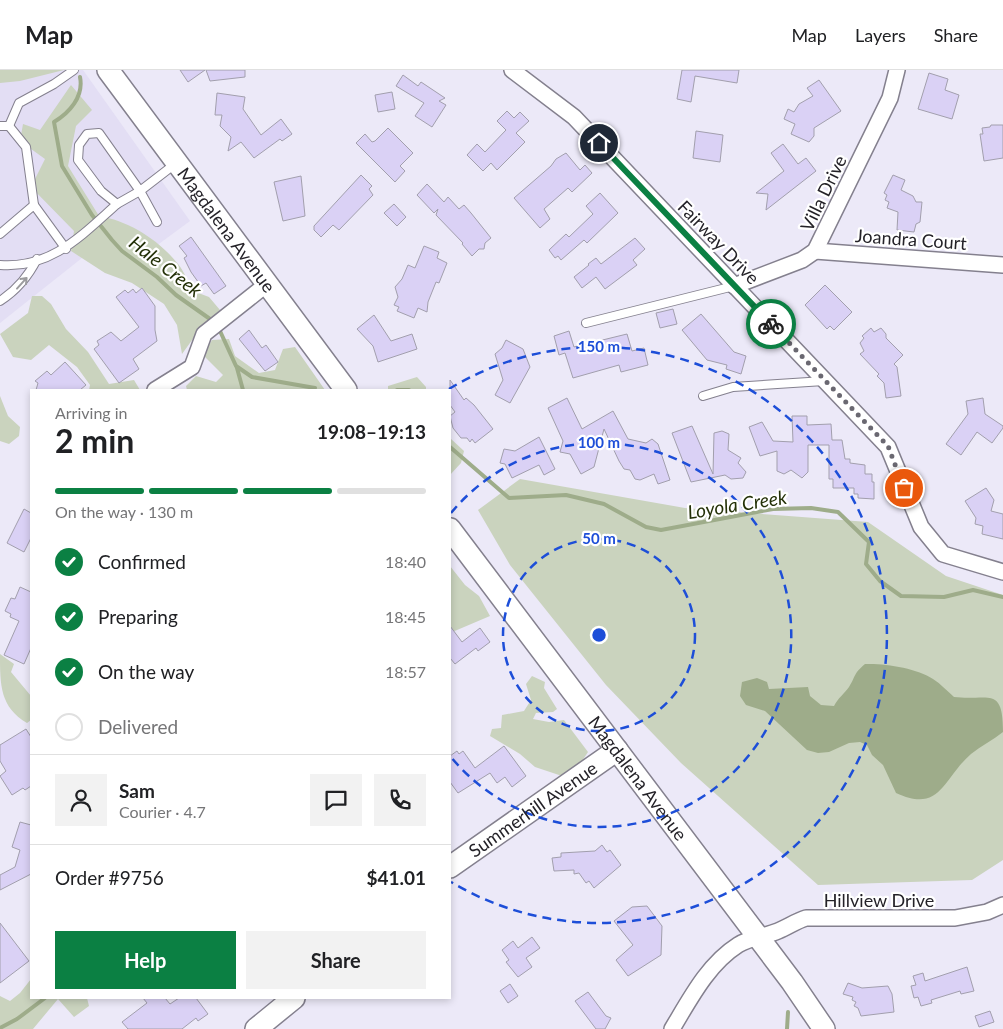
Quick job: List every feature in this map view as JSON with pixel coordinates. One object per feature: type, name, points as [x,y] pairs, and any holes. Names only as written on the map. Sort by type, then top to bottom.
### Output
[{"type":"main road","name":"Magdalena Avenue","points":[[108,70],[345,389]]},
{"type":"main road","name":"Magdalena Avenue","points":[[451,530],[792,982],[824,1029]]},
{"type":"main road","name":"Summerhill Avenue","points":[[451,866],[617,750]]},
{"type":"main road","points":[[256,1029],[293,999]]},
{"type":"street","name":"Fairway Drive","points":[[512,70],[574,117],[888,446],[921,527],[943,554],[1003,572]]},
{"type":"street","name":"Villa Drive","points":[[734,286],[802,260],[815,251],[890,98],[897,70]]},
{"type":"street","name":"Joandra Court","points":[[815,251],[1003,265]]},
{"type":"street","points":[[157,389],[192,367],[204,334],[267,284]]},
{"type":"street","name":"Hillview Drive","points":[[672,1029],[699,984],[739,944],[806,918],[955,918],[987,912],[1003,905]]},
{"type":"lane","points":[[9,126],[18,103],[54,84],[74,70]]},
{"type":"lane","points":[[0,126],[9,126]]},
{"type":"lane","points":[[9,126],[26,147],[34,204],[66,248]]},
{"type":"lane","points":[[117,204],[101,191],[78,160],[79,145],[87,134],[99,134],[140,191],[157,222]]},
{"type":"lane","points":[[0,265],[19,266],[66,248],[117,204],[140,191],[176,163]]},
{"type":"lane","points":[[0,235],[34,204]]},
{"type":"lane","points":[[0,301],[13,292],[29,275],[37,260]]},
{"type":"lane","points":[[586,323],[734,286]]},
{"type":"lane","points":[[703,396],[733,388],[825,380]]},
{"type":"shaded area","points":[[0,70],[83,70],[190,221],[152,249],[116,231],[0,323]]},
{"type":"shaded area","points":[[0,70],[64,70],[20,81],[0,83]]},
{"type":"shaded area","points":[[71,85],[92,110],[76,126],[68,166],[99,216],[121,222],[153,240],[178,264],[193,291],[209,297],[220,310],[200,329],[182,354],[177,325],[164,304],[132,283],[105,273],[71,251],[74,231],[31,187],[45,159],[20,141],[23,124],[40,130]]},
{"type":"shaded area","points":[[32,296],[42,296],[51,304],[66,329],[88,352],[109,384],[134,380],[139,389],[89,389],[90,385],[77,367],[49,345],[31,360],[13,357],[0,334],[28,313]]},
{"type":"shaded area","points":[[229,339],[235,356],[259,373],[275,370],[283,349],[295,347],[324,389],[187,389],[186,386],[196,376],[216,382],[223,375],[203,355],[212,340]]},
{"type":"shaded area","points":[[417,377],[426,389],[388,389],[388,386]]},
{"type":"shaded area","points":[[0,396],[8,416],[20,427],[19,436],[9,444],[0,441]]},
{"type":"shaded area","points":[[451,439],[464,451],[461,463],[451,474]]},
{"type":"shaded area","points":[[520,479],[685,508],[868,522],[946,576],[1003,595],[1003,860],[972,880],[818,885],[681,763],[606,685],[510,565],[478,510]]},
{"type":"shaded area","points":[[451,567],[465,585],[479,596],[490,616],[451,633]]},
{"type":"shaded area","points":[[0,654],[14,664],[11,672],[30,695],[30,721],[27,723],[11,710],[3,694],[0,676]]},
{"type":"shaded area","points":[[865,664],[891,665],[918,672],[936,681],[954,697],[992,698],[997,701],[1000,707],[1003,732],[971,754],[940,790],[932,796],[923,799],[911,798],[896,793],[883,765],[872,755],[867,745],[860,742],[849,743],[829,752],[818,753],[807,750],[765,711],[746,705],[740,696],[742,682],[757,678],[767,682],[769,689],[808,687],[810,696],[821,705],[834,706]]},
{"type":"shaded area","points":[[532,676],[545,682],[544,688],[557,709],[553,712],[536,713],[533,719],[549,722],[564,720],[588,752],[582,761],[562,776],[535,767],[520,754],[490,736],[492,729],[501,728],[502,715],[524,711],[531,700],[526,684]]},
{"type":"shaded area","points":[[30,980],[30,999],[58,999],[33,1029],[0,1029],[0,996],[10,1001],[20,993]]},
{"type":"shaded area","points":[[58,999],[87,999],[89,1006],[74,1017]]},
{"type":"building","points":[[180,70],[205,70],[188,82]]},
{"type":"building","points":[[206,70],[245,70],[245,77],[210,81]]},
{"type":"building","points":[[682,70],[739,70],[737,83],[695,76],[691,102],[677,99]]},
{"type":"building","points":[[929,73],[948,79],[945,90],[959,95],[952,119],[918,109]]},
{"type":"building","points":[[403,75],[418,86],[421,82],[445,98],[439,101],[446,105],[432,127],[415,116],[424,103],[396,86]]},
{"type":"building","points":[[819,80],[841,111],[814,128],[814,136],[809,142],[791,134],[795,124],[784,119],[788,109],[794,112],[799,104],[813,96],[807,88]]},
{"type":"building","points":[[392,92],[395,109],[378,112],[375,95]]},
{"type":"building","points":[[217,93],[245,97],[243,109],[261,135],[281,119],[292,134],[282,141],[280,139],[254,158],[241,142],[228,151],[231,137],[220,126],[222,115],[215,115]]},
{"type":"building","points":[[507,111],[514,118],[520,112],[529,121],[516,133],[525,142],[497,170],[491,163],[483,171],[467,155],[477,144],[485,152],[506,130],[497,121]]},
{"type":"building","points":[[991,125],[1003,125],[1003,158],[984,161],[980,134],[983,134],[982,128],[990,127]]},
{"type":"building","points":[[388,128],[413,153],[400,166],[405,171],[395,182],[356,143],[365,134],[372,142],[375,141]]},
{"type":"building","points":[[696,131],[723,135],[720,162],[693,158]]},
{"type":"building","points":[[783,144],[798,164],[806,158],[816,171],[766,210],[768,194],[756,193],[784,171],[771,153]]},
{"type":"building","points":[[566,153],[580,170],[585,165],[592,173],[572,192],[568,188],[544,209],[550,219],[540,228],[514,198],[551,166],[556,159]]},
{"type":"building","points":[[361,175],[372,186],[369,189],[373,195],[339,230],[333,225],[321,237],[314,230],[314,226]]},
{"type":"building","points":[[893,175],[905,180],[901,190],[913,196],[916,202],[922,202],[920,222],[916,224],[914,232],[897,230],[898,212],[887,208],[889,202],[885,200],[887,195],[884,193]]},
{"type":"building","points":[[301,176],[305,216],[283,221],[274,182]]},
{"type":"building","points":[[427,184],[444,202],[448,197],[459,209],[464,205],[491,238],[485,243],[484,249],[479,249],[472,256],[463,243],[436,215],[438,209],[434,213],[417,195]]},
{"type":"building","points":[[600,193],[618,213],[587,243],[584,240],[561,260],[558,256],[555,258],[549,250],[566,234],[569,237],[593,214],[586,206]]},
{"type":"building","points":[[394,204],[406,217],[397,226],[384,213]]},
{"type":"building","points":[[191,237],[226,286],[214,294],[206,283],[201,286],[184,258],[187,256],[179,246]]},
{"type":"building","points":[[635,238],[645,249],[633,260],[637,265],[605,289],[596,277],[582,288],[574,277],[596,258],[601,264]]},
{"type":"building","points":[[424,246],[439,252],[437,258],[447,263],[439,283],[436,282],[428,302],[427,312],[418,308],[414,318],[397,311],[399,307],[394,305],[398,297],[395,287],[402,279],[408,265],[415,268]]},
{"type":"building","points":[[825,285],[852,312],[834,330],[830,326],[827,329],[805,305]]},
{"type":"building","points":[[142,288],[155,306],[157,341],[133,359],[139,369],[119,383],[94,349],[99,345],[97,341],[111,332],[121,341],[139,327],[116,297],[125,290],[128,293],[133,289],[136,293]]},
{"type":"building","points":[[673,309],[677,324],[660,328],[656,313]]},
{"type":"building","points":[[701,314],[734,352],[746,356],[741,374],[726,369],[727,365],[707,360],[682,330]]},
{"type":"building","points":[[374,315],[391,341],[412,334],[417,349],[378,362],[373,346],[357,329]]},
{"type":"building","points":[[871,328],[874,332],[881,328],[886,334],[886,338],[903,355],[894,364],[897,367],[901,396],[886,398],[884,383],[877,376],[879,374],[860,354],[864,351],[860,343],[864,338],[862,336]]},
{"type":"building","points":[[249,330],[262,348],[266,345],[278,362],[265,371],[239,339]]},
{"type":"building","points":[[569,331],[574,347],[627,334],[632,351],[644,348],[648,365],[621,372],[619,365],[573,378],[565,353],[559,355],[554,336]]},
{"type":"building","points":[[506,340],[523,349],[530,367],[510,403],[495,395],[503,380],[495,354],[502,348]]},
{"type":"building","points":[[65,362],[86,385],[81,389],[36,389],[38,383],[35,381],[47,371],[51,375]]},
{"type":"building","points":[[450,380],[464,400],[466,398],[474,405],[493,429],[475,443],[472,439],[470,442],[467,438],[461,438],[453,428],[451,415],[455,412],[451,406]]},
{"type":"building","points":[[567,398],[582,429],[613,411],[628,439],[646,443],[652,439],[658,444],[670,480],[658,484],[654,474],[640,480],[635,479],[630,470],[624,469],[619,461],[604,429],[594,467],[581,474],[570,454],[560,452],[563,441],[548,408]]},
{"type":"building","points":[[983,398],[985,414],[1003,426],[1003,428],[992,443],[977,432],[961,455],[946,444],[968,414],[966,401]]},
{"type":"building","points":[[792,416],[807,416],[807,425],[831,424],[832,440],[842,440],[845,459],[850,459],[850,463],[865,465],[865,474],[872,474],[874,499],[858,498],[858,494],[854,494],[854,488],[833,488],[833,479],[829,479],[829,445],[808,445],[808,472],[802,478],[791,470],[784,474],[777,471],[777,451],[760,456],[749,427],[762,422],[773,441],[793,442]]},
{"type":"building","points":[[692,426],[713,474],[714,433],[722,431],[729,434],[728,450],[741,458],[738,463],[746,472],[743,478],[731,479],[725,475],[691,482],[672,433]]},
{"type":"building","points":[[539,437],[555,469],[544,475],[539,465],[512,478],[505,464],[500,463],[504,449],[515,451]]},
{"type":"building","points":[[986,488],[994,500],[991,511],[1003,514],[1003,539],[982,534],[983,526],[975,524],[976,518],[965,501]]},
{"type":"building","points":[[24,509],[30,512],[30,540],[24,552],[7,543]]},
{"type":"building","points":[[20,587],[30,592],[30,650],[24,664],[4,655],[19,621],[10,617],[11,614],[5,611],[11,598],[15,599]]},
{"type":"building","points":[[451,627],[462,642],[480,628],[490,642],[478,651],[476,648],[455,664],[451,659]]},
{"type":"building","points":[[26,729],[30,735],[30,787],[25,790],[23,788],[12,795],[0,776],[6,771],[0,761],[0,745]]},
{"type":"building","points":[[504,746],[526,776],[512,787],[505,777],[497,783],[490,773],[458,793],[451,783],[451,755],[457,751],[459,754],[463,751],[475,768]]},
{"type":"building","points":[[20,822],[30,825],[30,875],[0,890],[0,875],[15,867],[20,850],[12,847]]},
{"type":"building","points":[[602,845],[607,852],[610,850],[621,865],[594,888],[589,881],[586,883],[579,873],[574,874],[574,870],[554,871],[552,858],[561,857],[561,853],[595,851]]},
{"type":"building","points":[[647,906],[662,926],[661,955],[628,976],[616,960],[633,945],[614,921],[632,907]]},
{"type":"building","points":[[0,923],[29,961],[0,983]]},
{"type":"building","points":[[532,937],[540,948],[526,958],[532,967],[518,977],[506,962],[509,960],[502,950],[513,941],[518,948]]},
{"type":"building","points":[[967,967],[974,991],[961,994],[960,991],[931,1000],[932,1003],[921,1006],[918,997],[914,998],[911,986],[916,985],[913,976],[923,973],[925,981]]},
{"type":"building","points":[[848,983],[862,988],[888,986],[892,994],[894,1012],[861,1016],[858,1008],[854,1006],[856,1002],[852,1000],[853,997],[843,994]]},
{"type":"building","points":[[510,984],[518,996],[508,1003],[500,991]]},
{"type":"building","points":[[588,992],[606,1016],[611,1018],[605,1029],[596,1029],[575,1001]]},
{"type":"building","points":[[144,999],[166,999],[170,1004],[178,999],[197,999],[208,1014],[198,1021],[196,1018],[182,1029],[128,1029],[122,1022],[147,1003]]},
{"type":"building","points":[[990,1011],[994,1022],[979,1027],[975,1016]]},
{"type":"waterway","name":"Hale Creek","points":[[80,77],[80,91],[74,104],[54,122],[62,166],[92,215],[122,251],[157,277],[176,295],[210,319]]},
{"type":"waterway","name":"Hale Creek","points":[[220,331],[236,366],[252,377],[315,388]]},
{"type":"waterway","points":[[237,368],[243,389]]},
{"type":"waterway","name":"Loyola Creek","points":[[451,448],[509,498],[566,495],[604,504],[646,527],[661,530],[773,509],[811,508],[838,512],[869,542],[866,564],[880,581],[901,596],[944,597],[973,590],[1003,597]]},
{"type":"waterway","points":[[0,1028],[17,1019],[44,999]]},
{"type":"waterway","name":"Hale Creek","points":[[787,1029],[788,1012]]},
{"type":"way so far","points":[[771,324],[888,446],[904,488]]},
{"type":"route","points":[[599,143],[771,324]]}]
